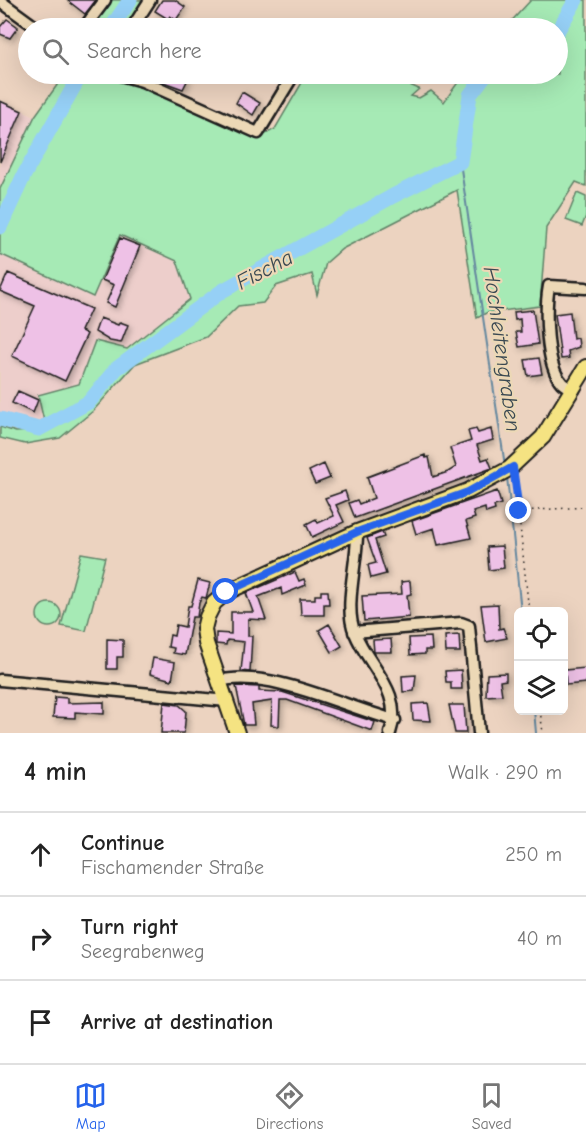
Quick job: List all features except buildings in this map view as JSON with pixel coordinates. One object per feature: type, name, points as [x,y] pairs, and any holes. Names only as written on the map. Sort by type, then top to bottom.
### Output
[{"type":"main road","points":[[237,733],[206,643],[204,629],[214,603],[242,583],[357,532],[468,492],[507,471],[543,438],[586,367]]},
{"type":"street","points":[[92,18],[105,0]]},
{"type":"street","points":[[138,18],[150,0]]},
{"type":"street","points":[[0,2],[23,18]]},
{"type":"street","points":[[149,84],[258,133],[288,84]]},
{"type":"street","points":[[574,390],[561,382],[553,367],[545,309],[549,286],[586,288]]},
{"type":"street","points":[[357,532],[351,612],[354,632],[390,691],[395,720],[390,733]]},
{"type":"street","points":[[354,632],[461,623],[470,626],[479,733]]},
{"type":"street","points":[[219,681],[243,677],[305,690],[395,720]]},
{"type":"street","points":[[0,681],[227,701]]},
{"type":"path","points":[[507,471],[519,511],[529,607]]},
{"type":"path","points":[[519,511],[586,507]]},
{"type":"path","points":[[541,715],[543,733]]},
{"type":"shaded area","points":[[0,100],[35,116],[0,189]]},
{"type":"shaded area","points":[[120,235],[177,261],[190,299],[126,349],[95,341],[79,384],[39,395],[42,420],[21,420],[0,414],[0,254],[93,297]]},
{"type":"green space","points":[[111,0],[144,0],[131,18],[98,18]]},
{"type":"green space","points":[[531,0],[586,0],[586,186],[576,182],[546,228],[540,306],[486,313],[477,318],[457,190],[342,249],[326,263],[317,295],[312,274],[276,286],[263,303],[238,306],[206,337],[135,364],[93,411],[60,438],[25,444],[0,438],[0,427],[16,432],[46,430],[38,395],[79,384],[95,341],[127,349],[190,299],[177,261],[120,235],[93,297],[0,254],[0,189],[35,116],[58,84],[135,84],[257,139],[275,129],[301,84],[408,84],[419,89],[411,96],[419,98],[431,91],[444,102],[457,84],[568,84],[568,18],[514,18]]},
{"type":"green space","points":[[577,193],[586,197],[586,216],[582,226],[566,220]]},
{"type":"green space","points":[[81,553],[105,557],[86,631],[61,626]]},
{"type":"green space","points":[[49,603],[54,604],[60,610],[60,620],[54,626],[49,627],[44,626],[38,620],[37,615],[38,610],[44,604]]},
{"type":"waterway","name":"Fischa","points":[[118,18],[130,0]]},
{"type":"waterway","name":"Fischa","points":[[565,18],[576,0]]},
{"type":"waterway","name":"Fischa","points":[[0,227],[24,175],[75,84]]},
{"type":"waterway","name":"Fischa","points":[[0,419],[39,429],[89,402],[116,369],[222,291],[393,196],[460,162],[470,95],[478,84]]},
{"type":"waterway","name":"Hochleitengraben","points":[[460,162],[505,466]]},
{"type":"waterway","name":"Hochleitengraben","points":[[507,477],[520,607]]},
{"type":"waterway","name":"Hochleitengraben","points":[[534,715],[536,733]]},
{"type":"route","points":[[226,592],[357,532],[468,492],[513,467],[519,511]]}]
